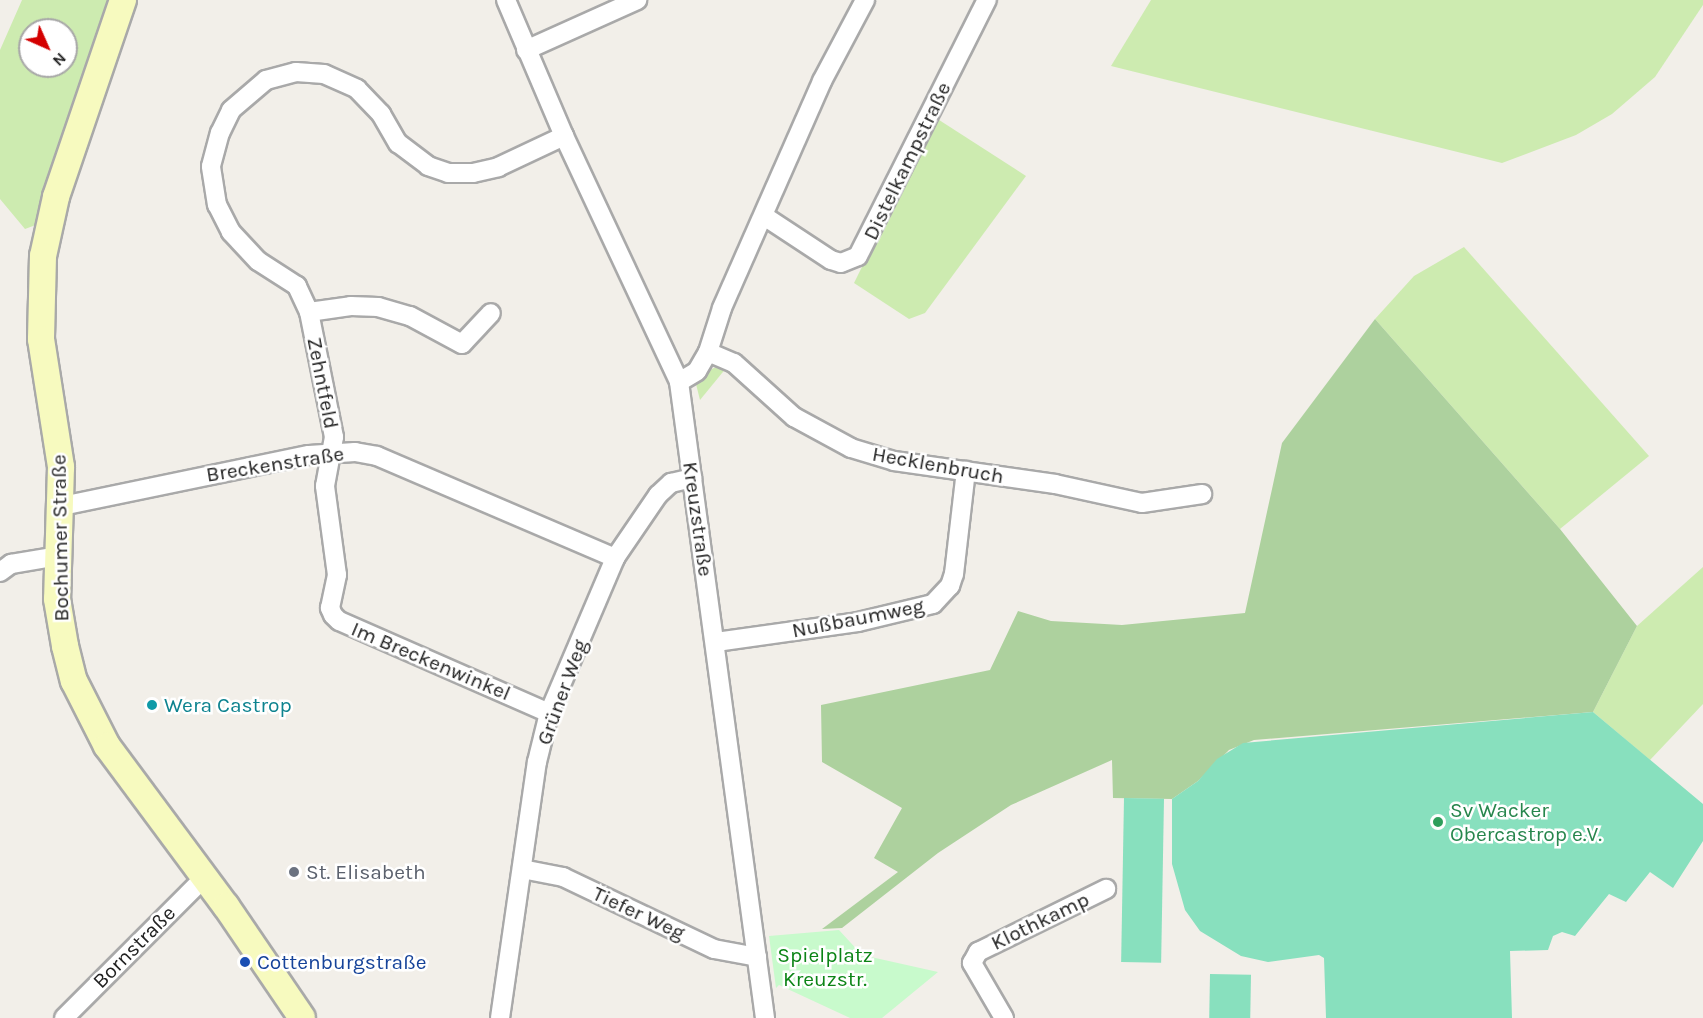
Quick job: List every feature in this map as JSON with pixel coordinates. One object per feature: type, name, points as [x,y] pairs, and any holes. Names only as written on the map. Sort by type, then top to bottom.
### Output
[{"type":"main road","name":"Bochumer Straße","points":[[123,0],[56,197],[43,256],[40,339],[58,440],[62,506],[57,599],[64,646],[90,715],[114,757],[205,877],[302,1018]]},
{"type":"street","name":"Kreuzstraße","points":[[506,0],[564,136],[679,382],[716,642],[765,1018]]},
{"type":"street","points":[[526,50],[637,0]]},
{"type":"street","points":[[679,382],[697,371],[708,352],[722,308],[822,81],[865,0]]},
{"type":"street","name":"Distelkampstraße","points":[[764,216],[831,260],[841,263],[858,256],[987,0]]},
{"type":"street","name":"Zehntfeld","points":[[332,453],[334,437],[309,312],[297,286],[243,248],[217,205],[211,166],[214,152],[231,110],[254,88],[281,74],[296,72],[338,78],[370,101],[398,143],[410,154],[448,172],[473,173],[498,167],[564,136]]},
{"type":"street","name":"Zehntfeld","points":[[309,312],[351,306],[386,309],[428,324],[462,344],[491,313]]},
{"type":"street","name":"Hecklenbruch","points":[[708,352],[734,363],[794,417],[851,448],[894,461],[966,471],[1142,503],[1202,494]]},
{"type":"street","name":"Breckenstraße","points":[[62,506],[332,453],[355,452],[377,456],[615,558]]},
{"type":"street","name":"Im Breckenwinkel","points":[[332,453],[325,486],[335,542],[337,575],[330,608],[336,619],[549,712]]},
{"type":"street","name":"Nußbaumweg","points":[[716,642],[858,622],[933,604],[950,586],[954,574],[966,471]]},
{"type":"street","name":"Grüner Weg","points":[[500,1018],[537,762],[549,712],[615,558],[658,495],[671,483],[692,478]]},
{"type":"street","points":[[0,571],[11,564],[59,556]]},
{"type":"street","name":"Tiefer Weg","points":[[522,869],[563,877],[714,949],[756,957]]},
{"type":"street","name":"Bornstraße","points":[[64,1018],[205,877]]},
{"type":"street","name":"Klothkamp","points":[[1004,1018],[972,963],[978,952],[1106,889]]},
{"type":"green space","points":[[22,0],[112,0],[41,223],[25,229],[0,199],[0,50]]},
{"type":"green space","points":[[1151,0],[1703,0],[1703,5],[1655,77],[1612,114],[1576,135],[1502,163],[1111,66]]},
{"type":"green space","points":[[936,118],[1026,176],[925,313],[909,319],[854,283]]},
{"type":"green space","points":[[1464,247],[1649,456],[1560,529],[1375,319],[1414,276]]},
{"type":"green space","points":[[1375,319],[1560,529],[1637,626],[1593,712],[1254,740],[1229,750],[1198,781],[1172,799],[1113,798],[1112,760],[1011,805],[938,853],[842,928],[822,929],[898,872],[874,858],[902,808],[822,762],[821,705],[990,670],[1018,611],[1051,621],[1122,625],[1245,613],[1282,443]]},
{"type":"green space","points":[[718,366],[727,367],[700,400],[696,384],[704,373]]},
{"type":"green space","points":[[1703,567],[1703,704],[1650,760],[1593,712],[1637,626]]},
{"type":"green space","name":"Sv Wacker Obercastrop e.V.","points":[[1593,712],[1703,804],[1703,841],[1673,888],[1650,872],[1626,902],[1609,894],[1575,936],[1562,932],[1553,936],[1548,950],[1510,951],[1512,1018],[1326,1018],[1324,958],[1319,955],[1268,962],[1241,956],[1200,931],[1185,910],[1172,864],[1172,799],[1198,781],[1217,759],[1243,743]]},
{"type":"green space","points":[[1124,798],[1164,799],[1161,963],[1121,962]]},
{"type":"green space","name":"Spielplatz Kreuzstr.","points":[[839,930],[862,955],[938,972],[882,1018],[850,1018],[779,985],[776,988],[769,936]]},
{"type":"green space","points":[[1210,974],[1251,975],[1250,1018],[1209,1018]]},
{"type":"place","name":"Wera Castrop","points":[[152,705]]},
{"type":"place","name":"Sv Wacker Obercastrop e.V.","points":[[1438,822]]},
{"type":"place","name":"St. Elisabeth","points":[[294,872]]},
{"type":"place","name":"Cottenburgstraße","points":[[245,962]]}]
